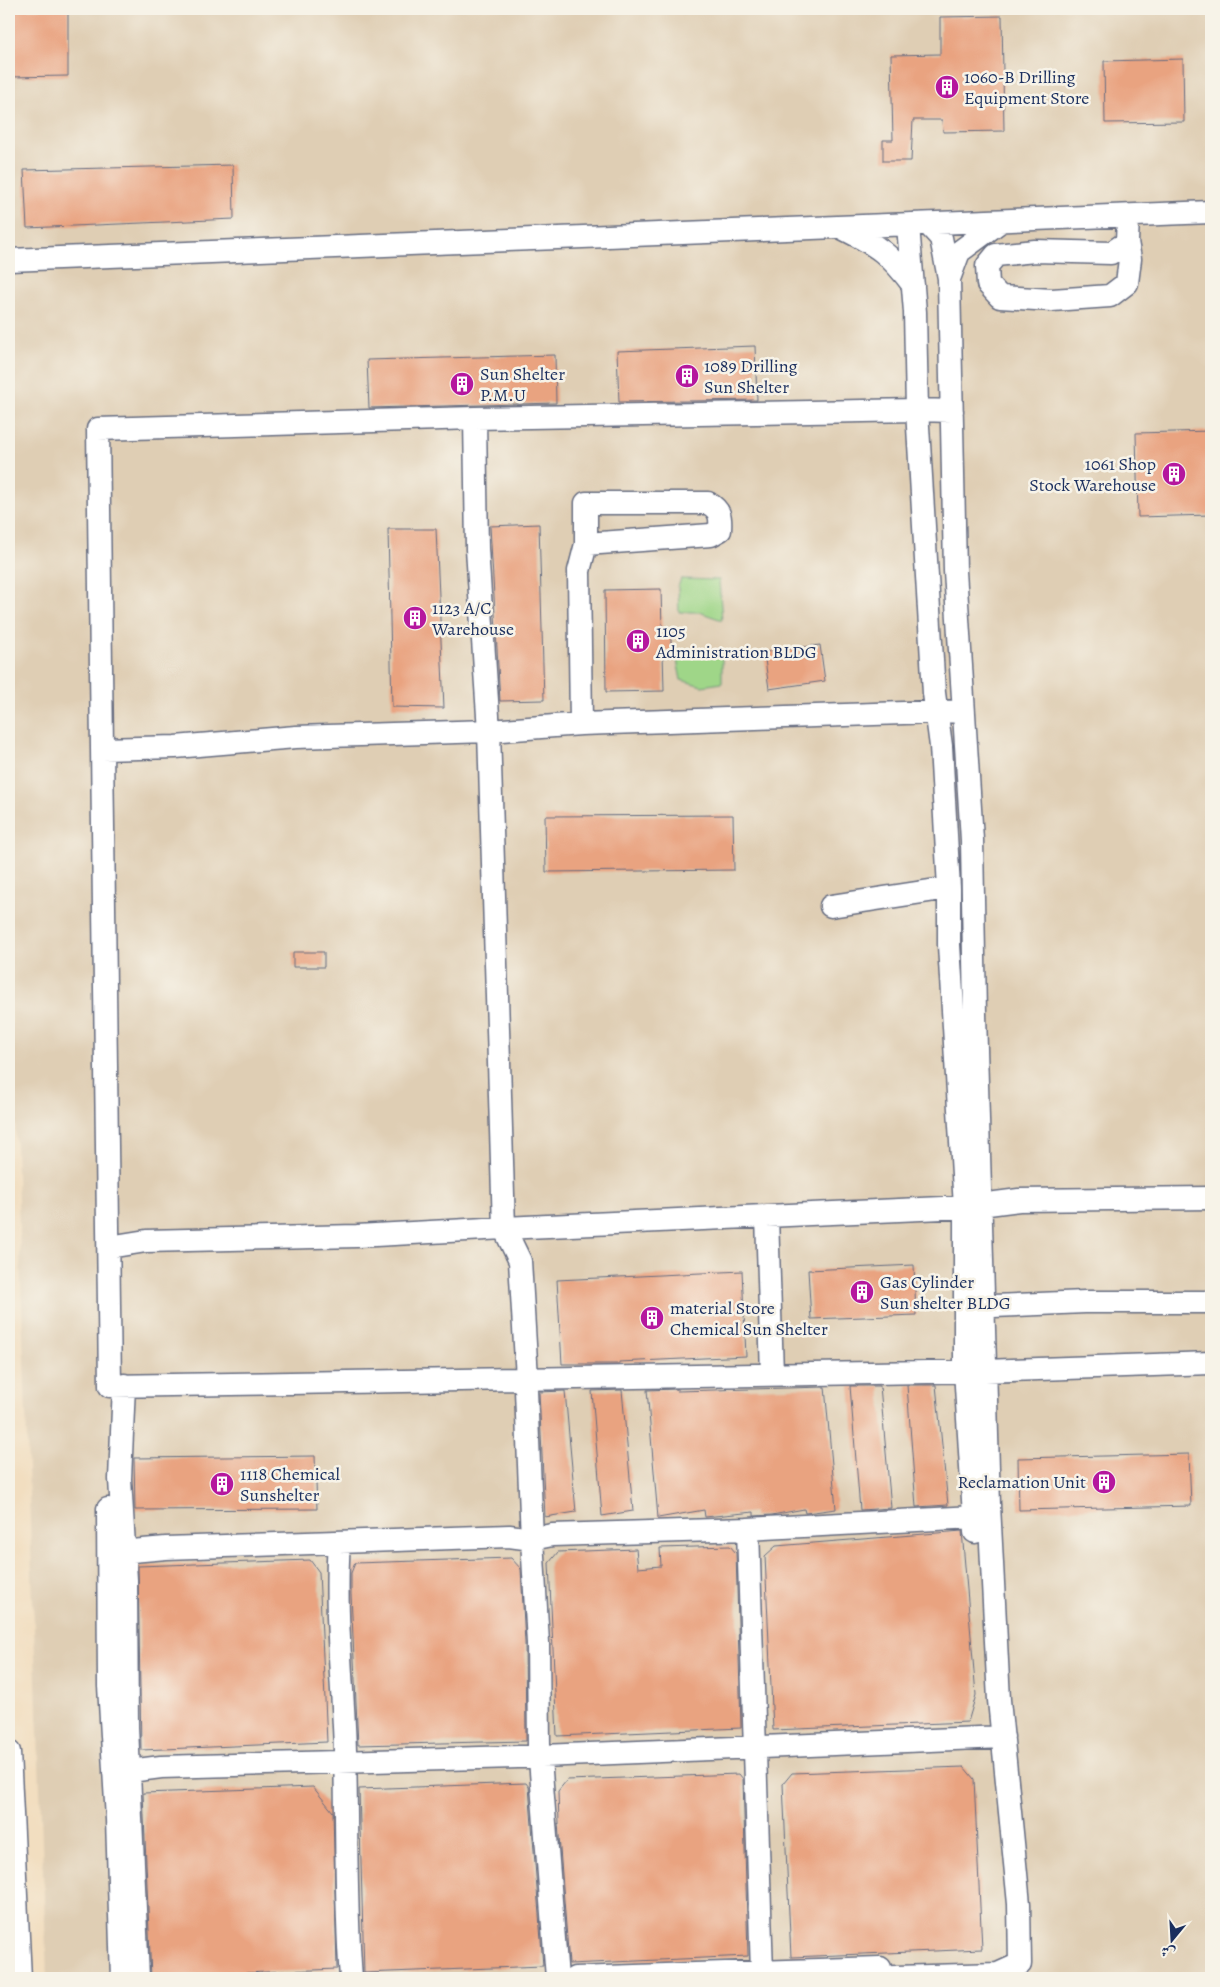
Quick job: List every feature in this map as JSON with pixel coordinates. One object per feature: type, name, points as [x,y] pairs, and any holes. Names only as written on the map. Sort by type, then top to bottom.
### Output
[{"type":"street","points":[[9,260],[1211,212]]},
{"type":"street","points":[[1127,242],[1111,253],[1035,251],[996,255],[987,266],[988,284],[1000,297],[1052,300],[1110,296],[1127,283],[1130,259],[1127,242],[1128,216]]},
{"type":"street","points":[[949,279],[959,252],[1001,221]]},
{"type":"street","points":[[575,1978],[771,1974],[969,1965],[987,1963],[1006,1954],[994,1731],[974,1521],[972,840],[955,571],[949,279],[941,238],[918,225]]},
{"type":"street","points":[[918,225],[913,285],[917,410],[935,713],[941,746],[949,888],[949,945],[973,1207]]},
{"type":"street","points":[[841,228],[876,244],[899,266],[913,285]]},
{"type":"street","points":[[122,1978],[122,1765],[116,1556],[120,1479],[109,1247],[98,429],[476,418],[917,410],[952,411]]},
{"type":"street","points":[[476,418],[477,549],[489,731],[504,1228],[520,1261],[528,1378],[534,1400],[540,1541],[543,1553],[548,1723],[545,1750],[556,1978]]},
{"type":"street","points":[[581,724],[579,571],[586,544],[586,503],[708,503],[717,508],[721,517],[720,530],[710,535],[586,544]]},
{"type":"street","points":[[103,749],[175,747],[296,737],[489,731],[581,724],[963,711]]},
{"type":"street","points":[[831,906],[949,888]]},
{"type":"street","points":[[109,1247],[146,1242],[357,1236],[973,1207],[1019,1200],[1211,1198]]},
{"type":"street","points":[[767,1216],[772,1374]]},
{"type":"street","points":[[974,1307],[1085,1302],[1211,1302]]},
{"type":"street","points":[[117,1386],[974,1371],[1211,1364]]},
{"type":"street","points":[[862,1978],[998,1974],[1020,1964],[1019,1904],[994,1731],[989,1505],[974,1371]]},
{"type":"street","points":[[116,1556],[225,1552],[509,1536],[540,1541],[753,1533],[974,1521]]},
{"type":"street","points":[[753,1533],[758,1546],[760,1743],[771,1930],[771,1974]]},
{"type":"street","points":[[333,1546],[337,1602],[340,1757],[338,1978]]},
{"type":"street","points":[[122,1765],[161,1767],[340,1757],[760,1743],[970,1730],[994,1731]]},
{"type":"street","points":[[545,1750],[566,1978]]},
{"type":"street","points":[[9,1752],[20,1978]]},
{"type":"street","points":[[340,1757],[351,1978]]},
{"type":"street","points":[[122,1765],[138,1978]]},
{"type":"shaded area","points":[[9,9],[1211,9],[1211,1978],[47,1978],[9,958]]},
{"type":"green space","points":[[681,579],[719,580],[722,620],[699,612],[679,612],[678,587]]},
{"type":"green space","points":[[675,650],[722,651],[722,683],[702,686],[681,680]]},
{"type":"building","points":[[9,9],[68,9],[68,76],[9,77]]},
{"type":"building","name":"1060-B Drilling Equipment Store","points":[[1002,16],[1004,131],[943,132],[942,120],[913,120],[911,161],[883,161],[883,140],[893,140],[891,55],[940,54],[940,17]]},
{"type":"building","points":[[1183,59],[1184,122],[1105,123],[1104,61]]},
{"type":"building","points":[[233,165],[234,219],[27,228],[24,170]]},
{"type":"building","name":"1089 Drilling Sun Shelter","points":[[755,346],[757,400],[619,402],[617,351]]},
{"type":"building","name":"Sun Shelter P.M.U","points":[[555,355],[556,403],[369,408],[367,360]]},
{"type":"building","name":"1061 Shop Stock Warehouse","points":[[1211,431],[1211,515],[1138,517],[1136,433]]},
{"type":"building","points":[[539,524],[544,700],[500,701],[490,526]]},
{"type":"building","name":"1123 A/C Warehouse","points":[[388,529],[436,529],[444,708],[392,707]]},
{"type":"building","name":"1105 Administration BLDG","points":[[661,589],[662,631],[671,631],[671,651],[663,651],[664,691],[606,692],[605,590]]},
{"type":"building","points":[[820,645],[825,681],[769,689],[764,652]]},
{"type":"building","points":[[733,815],[734,870],[546,872],[545,816]]},
{"type":"building","points":[[293,952],[324,952],[324,967],[293,967]]},
{"type":"building","name":"Gas Cylinder Sun shelter BLDG","points":[[914,1265],[916,1315],[811,1319],[808,1270]]},
{"type":"building","name":"material Store Chemical Sun Shelter","points":[[742,1271],[746,1356],[619,1362],[619,1364],[562,1364],[557,1280]]},
{"type":"building","points":[[907,1385],[936,1385],[948,1505],[916,1507]]},
{"type":"building","points":[[850,1386],[880,1386],[891,1508],[860,1510]]},
{"type":"building","points":[[825,1387],[836,1509],[805,1513],[804,1509],[772,1515],[754,1516],[754,1512],[705,1517],[704,1510],[658,1518],[647,1390],[677,1389],[677,1391]]},
{"type":"building","points":[[622,1390],[633,1511],[602,1516],[592,1391]]},
{"type":"building","points":[[565,1391],[576,1512],[545,1517],[539,1392]]},
{"type":"building","name":"Reclamation Unit","points":[[1189,1454],[1191,1506],[1019,1510],[1018,1458]]},
{"type":"building","name":"1118 Chemical Sunshelter","points":[[315,1456],[317,1509],[135,1510],[134,1458]]},
{"type":"building","points":[[962,1531],[976,1695],[968,1722],[773,1730],[765,1556],[776,1546]]},
{"type":"building","points":[[730,1546],[736,1553],[741,1728],[557,1736],[549,1563],[558,1552],[636,1549],[638,1568],[661,1566],[660,1548]]},
{"type":"building","points":[[511,1558],[521,1569],[525,1643],[526,1741],[358,1745],[351,1594],[351,1573],[355,1563]]},
{"type":"building","points":[[310,1560],[319,1572],[327,1742],[141,1750],[138,1566]]},
{"type":"building","points":[[964,1767],[974,1779],[982,1949],[791,1957],[783,1784],[792,1773]]},
{"type":"building","points":[[739,1774],[743,1779],[748,1956],[569,1964],[558,1823],[558,1791],[567,1780]]},
{"type":"building","points":[[526,1783],[529,1787],[543,1966],[364,1973],[359,1789]]},
{"type":"building","points":[[313,1787],[333,1812],[337,1969],[151,1977],[143,1793]]},
{"type":"place","name":"1060-B Drilling Equipment Store","points":[[947,87]]},
{"type":"place","name":"1089 Drilling Sun Shelter","points":[[687,376]]},
{"type":"place","name":"Sun Shelter P.M.U","points":[[462,384]]},
{"type":"place","name":"1061 Shop Stock Warehouse","points":[[1174,474]]},
{"type":"place","name":"1123 A/C Warehouse","points":[[415,618]]},
{"type":"place","name":"1105 Administration BLDG","points":[[638,641]]},
{"type":"place","name":"Gas Cylinder Sun shelter BLDG","points":[[862,1292]]},
{"type":"place","name":"material Store Chemical Sun Shelter","points":[[652,1318]]},
{"type":"place","name":"Reclamation Unit","points":[[1104,1482]]},
{"type":"place","name":"1118 Chemical Sunshelter","points":[[222,1484]]}]
